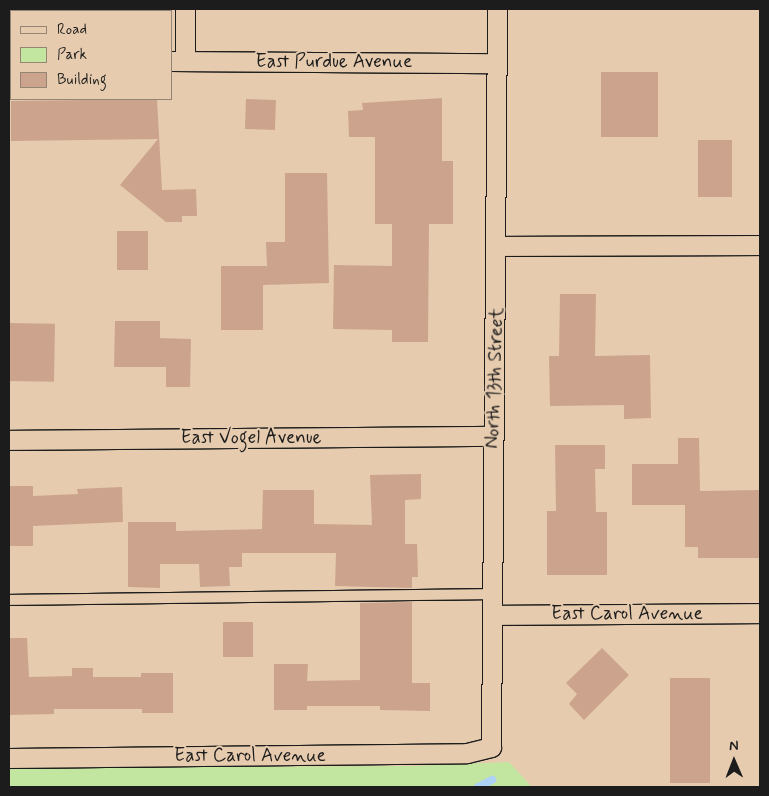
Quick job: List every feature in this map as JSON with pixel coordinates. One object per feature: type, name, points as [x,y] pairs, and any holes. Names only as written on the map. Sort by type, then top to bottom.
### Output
[{"type":"street","points":[[178,61],[185,9]]},
{"type":"street","name":"North 13th Street","points":[[491,747],[493,436],[497,246],[497,9]]},
{"type":"street","name":"East Purdue Avenue","points":[[178,61],[496,63]]},
{"type":"street","points":[[497,246],[760,245]]},
{"type":"street","name":"East Vogel Avenue","points":[[9,440],[493,436]]},
{"type":"street","name":"East Carol Avenue","points":[[493,615],[760,613]]},
{"type":"street","name":"East Carol Avenue","points":[[9,758],[467,753],[491,747]]},
{"type":"lane","points":[[9,600],[493,594]]},
{"type":"green space","points":[[509,762],[532,787],[9,787],[9,768],[415,766]]},
{"type":"building","points":[[601,72],[658,72],[658,137],[601,137]]},
{"type":"building","points":[[442,98],[442,161],[453,161],[453,224],[429,224],[428,342],[392,342],[392,330],[333,329],[334,265],[392,266],[392,224],[375,224],[375,137],[349,137],[348,111],[363,110],[362,103]]},
{"type":"building","points":[[246,99],[276,100],[275,130],[245,129]]},
{"type":"building","points":[[157,100],[162,190],[196,189],[197,216],[182,216],[182,222],[166,222],[120,185],[158,139],[11,141],[11,101]]},
{"type":"building","points":[[698,140],[732,140],[732,197],[698,197]]},
{"type":"building","points":[[285,173],[327,173],[329,283],[263,285],[263,330],[221,330],[221,266],[267,266],[266,242],[285,242]]},
{"type":"building","points":[[117,231],[148,231],[148,270],[117,270]]},
{"type":"building","points":[[560,294],[596,294],[595,356],[650,355],[651,418],[624,419],[624,405],[550,406],[549,356],[559,356]]},
{"type":"building","points":[[115,321],[160,321],[160,338],[191,339],[190,387],[166,387],[166,367],[114,367]]},
{"type":"building","points":[[9,323],[55,324],[54,382],[9,381]]},
{"type":"building","points":[[678,438],[699,438],[700,491],[760,490],[760,558],[698,558],[698,547],[685,547],[685,505],[632,505],[632,464],[678,464]]},
{"type":"building","points":[[555,445],[605,445],[605,469],[595,469],[596,512],[607,512],[607,575],[547,575],[547,511],[556,511]]},
{"type":"building","points":[[421,474],[421,499],[405,500],[405,544],[417,544],[418,577],[412,577],[412,588],[335,586],[336,553],[242,553],[242,567],[229,567],[230,586],[200,587],[199,564],[160,564],[160,588],[128,587],[128,522],[176,522],[176,531],[262,529],[263,490],[314,490],[314,524],[372,525],[370,475]]},
{"type":"building","points":[[9,486],[33,486],[33,496],[78,494],[77,489],[122,487],[123,522],[33,526],[33,546],[9,546]]},
{"type":"building","points":[[412,602],[412,683],[430,683],[430,711],[380,710],[380,706],[307,706],[307,710],[274,710],[274,664],[308,664],[307,681],[360,680],[360,603]]},
{"type":"building","points":[[223,622],[253,622],[253,657],[223,657]]},
{"type":"building","points":[[9,638],[27,638],[29,677],[72,676],[72,668],[93,668],[93,677],[141,677],[141,673],[173,673],[173,713],[142,713],[142,709],[54,709],[54,714],[9,715]]},
{"type":"building","points":[[602,648],[629,675],[584,720],[569,704],[577,694],[566,683]]},
{"type":"building","points":[[670,678],[710,678],[710,783],[670,783]]},
{"type":"waterway","points":[[478,787],[492,780]]}]
